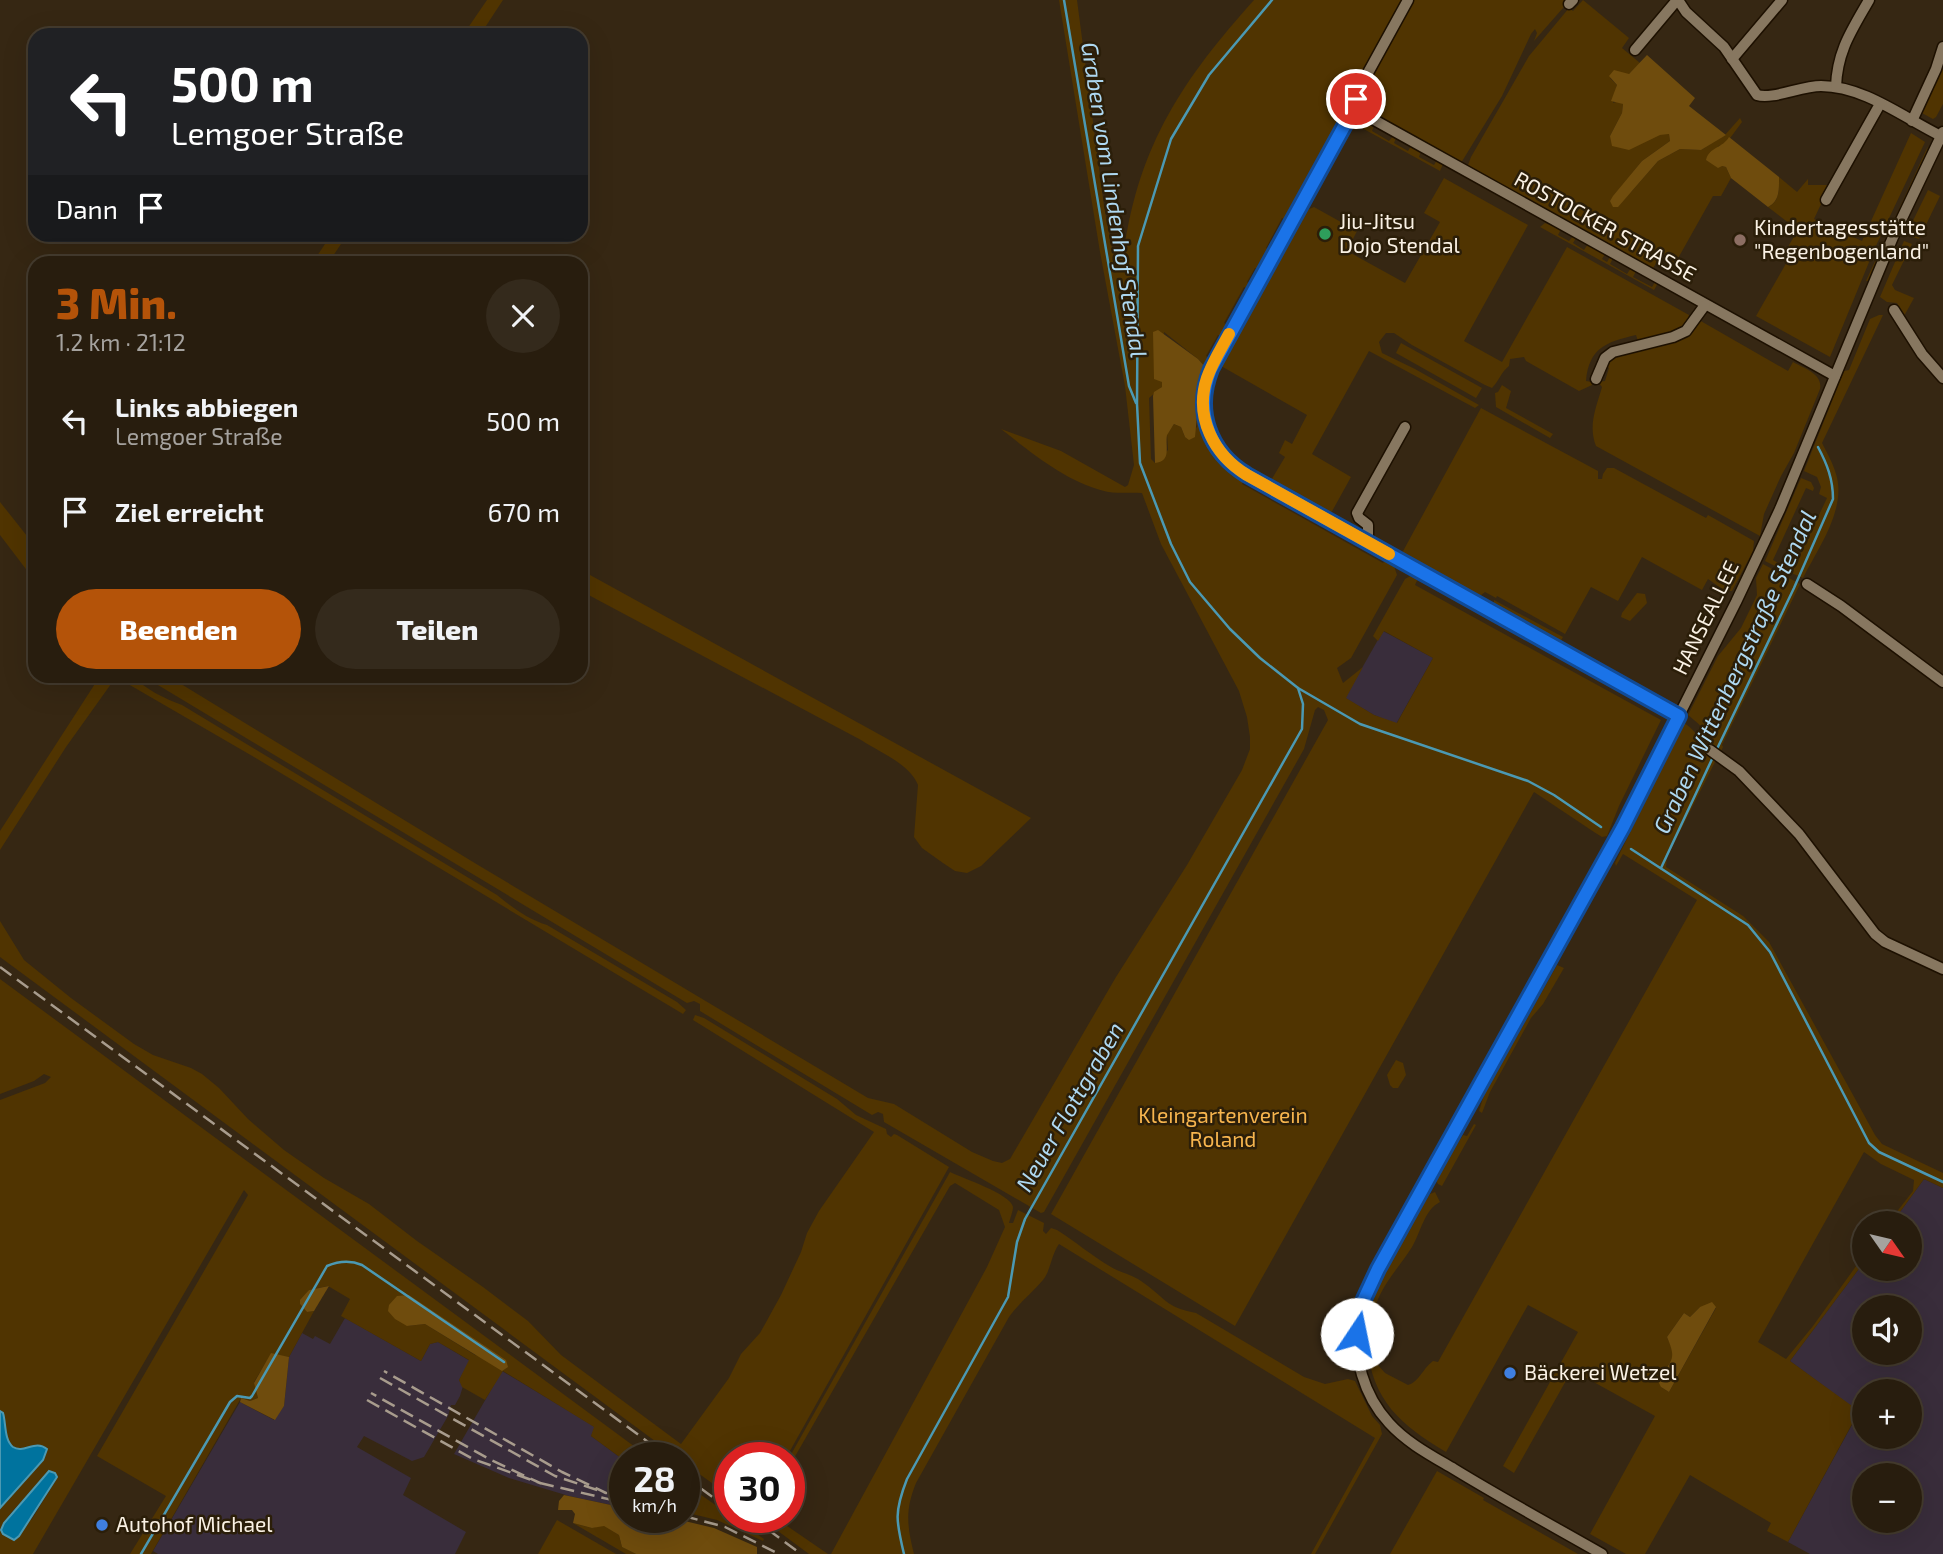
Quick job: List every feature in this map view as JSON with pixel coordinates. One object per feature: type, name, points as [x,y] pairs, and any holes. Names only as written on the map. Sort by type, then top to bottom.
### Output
[{"type":"street","points":[[1408,0],[1358,91],[1356,115],[1347,121],[1211,369],[1203,406],[1211,438],[1231,465],[1679,716]]},
{"type":"street","points":[[1635,50],[1678,0],[1686,12],[1718,40],[1753,91],[1765,98],[1800,88],[1836,87],[1857,93],[1942,134]]},
{"type":"street","points":[[1732,59],[1782,0]]},
{"type":"street","points":[[1836,87],[1842,49],[1869,0]]},
{"type":"street","points":[[1912,121],[1943,47]]},
{"type":"street","points":[[1826,201],[1880,104]]},
{"type":"street","name":"ROSTOCKER STRASSE","points":[[1356,115],[1367,116],[1835,376]]},
{"type":"street","name":"HANSEALLEE","points":[[1602,1554],[1473,1480],[1402,1436],[1387,1422],[1376,1406],[1361,1370],[1357,1345],[1358,1322],[1370,1284],[1612,849],[1765,542],[1888,248],[1942,134]]},
{"type":"street","points":[[1596,379],[1605,358],[1614,352],[1673,337],[1686,331],[1705,305]]},
{"type":"street","points":[[1894,310],[1922,354],[1943,378]]},
{"type":"street","points":[[1365,540],[1368,525],[1359,519],[1357,513],[1405,427]]},
{"type":"street","points":[[1807,584],[1943,682]]},
{"type":"street","points":[[1714,753],[1751,783],[1799,834],[1875,934],[1885,942],[1943,969]]},
{"type":"shaded area","points":[[1647,55],[1695,98],[1689,106],[1726,135],[1701,150],[1680,149],[1658,161],[1618,207],[1613,207],[1610,201],[1613,196],[1642,161],[1670,141],[1669,134],[1660,135],[1629,150],[1612,146],[1610,136],[1622,113],[1623,104],[1611,101],[1617,85],[1609,76],[1614,70],[1629,74]]},
{"type":"shaded area","points":[[1729,137],[1779,177],[1777,198],[1768,207],[1731,178],[1726,167],[1718,168],[1706,160],[1710,152]]},
{"type":"shaded area","points":[[1158,330],[1206,368],[1200,385],[1195,437],[1189,440],[1181,427],[1174,424],[1167,435],[1166,456],[1155,463],[1153,396],[1154,392],[1162,387],[1162,382],[1154,379],[1153,332]]},
{"type":"shaded area","points":[[1383,631],[1433,658],[1396,724],[1345,698]]},
{"type":"shaded area","points":[[1924,1179],[1943,1188],[1943,1554],[1810,1554],[1788,1542],[1852,1425],[1852,1449],[1922,1449],[1922,1379],[1852,1379],[1852,1407],[1790,1361],[1852,1278],[1852,1281],[1922,1281],[1922,1211],[1901,1211]]},
{"type":"shaded area","points":[[329,1286],[314,1311],[307,1312],[300,1304],[300,1300],[309,1290]]},
{"type":"shaded area","points":[[409,1295],[506,1360],[508,1367],[502,1371],[425,1324],[407,1326],[395,1319],[388,1311],[389,1305],[397,1296]]},
{"type":"shaded area","points":[[1712,1302],[1716,1307],[1669,1392],[1661,1387],[1658,1381],[1672,1356],[1667,1337],[1684,1313],[1690,1317],[1700,1307]]},
{"type":"shaded area","points":[[345,1318],[421,1361],[430,1344],[438,1342],[470,1361],[459,1380],[463,1386],[460,1396],[455,1405],[451,1405],[448,1416],[424,1457],[412,1461],[364,1436],[357,1447],[411,1478],[403,1495],[466,1532],[455,1554],[158,1554],[153,1551],[240,1402],[274,1420],[284,1406],[289,1357],[302,1333],[330,1344]]},
{"type":"shaded area","points":[[271,1353],[289,1357],[284,1406],[275,1420],[240,1402],[241,1398],[250,1401],[258,1398],[254,1383]]},
{"type":"shaded area","points":[[502,1371],[595,1427],[591,1436],[609,1449],[609,1505],[509,1478],[454,1454]]},
{"type":"shaded area","points":[[564,1495],[609,1505],[609,1529],[604,1526],[592,1528],[573,1523],[575,1514],[572,1510],[558,1510],[559,1501]]},
{"type":"shaded area","points":[[700,1525],[714,1528],[714,1533],[725,1533],[757,1547],[757,1554],[636,1554],[622,1547],[619,1535],[616,1533],[700,1533]]},
{"type":"green space","points":[[487,0],[503,0],[485,28],[468,28]]},
{"type":"green space","name":"Kleingartenverein Roland","points":[[1059,0],[1077,0],[1104,206],[1113,253],[1124,251],[1141,178],[1168,115],[1206,57],[1254,0],[1404,0],[1350,96],[1339,128],[1288,221],[1282,218],[1266,248],[1271,251],[1260,270],[1255,268],[1247,282],[1252,285],[1249,289],[1244,287],[1224,323],[1229,326],[1222,337],[1218,335],[1206,356],[1210,359],[1206,368],[1164,332],[1159,380],[1163,382],[1162,387],[1149,398],[1151,459],[1155,463],[1168,450],[1167,434],[1174,424],[1181,427],[1185,437],[1197,427],[1198,407],[1213,448],[1226,465],[1244,479],[1242,484],[1383,563],[1385,561],[1394,566],[1397,575],[1351,658],[1337,668],[1343,683],[1363,667],[1346,698],[1374,715],[1397,723],[1433,658],[1384,631],[1378,641],[1373,636],[1405,579],[1414,574],[1419,576],[1415,585],[1661,720],[1607,836],[1602,837],[1534,792],[1235,1326],[1051,1214],[1328,720],[1324,710],[1318,707],[1315,710],[1304,749],[1044,1212],[1041,1213],[884,1122],[883,1114],[878,1112],[872,1115],[700,1011],[700,1004],[694,1001],[687,1003],[155,683],[179,683],[868,1098],[894,1104],[972,1152],[1002,1163],[1010,1159],[1116,977],[1187,865],[1242,770],[1250,749],[1247,717],[1239,691],[1161,544],[1142,493],[1108,492],[1076,480],[1050,465],[1001,429],[1061,451],[1125,487],[1128,485],[1134,465],[1125,386]]},
{"type":"green space","points":[[1413,0],[1570,0],[1534,41],[1537,33],[1535,29],[1531,34],[1502,96],[1461,163],[1367,113],[1362,106],[1362,92]]},
{"type":"green space","points":[[1583,0],[1629,38],[1622,48],[1640,63],[1629,74],[1610,78],[1617,85],[1613,103],[1619,101],[1623,104],[1622,113],[1610,136],[1669,134],[1670,141],[1642,161],[1610,201],[1631,192],[1658,161],[1680,149],[1701,150],[1725,135],[1740,118],[1742,122],[1725,145],[1718,146],[1722,166],[1726,167],[1731,178],[1721,196],[1713,196],[1672,269],[1666,266],[1667,258],[1661,256],[1651,271],[1471,170],[1468,165],[1529,56],[1569,8],[1573,11]]},
{"type":"green space","points":[[1943,61],[1943,104],[1933,119],[1920,112]]},
{"type":"green space","points":[[1366,121],[1374,126],[1372,131],[1389,141],[1393,136],[1396,138],[1394,143],[1408,151],[1411,146],[1421,151],[1419,157],[1434,165],[1437,160],[1443,164],[1440,171],[1362,128]]},
{"type":"green space","points":[[1911,133],[1925,142],[1874,250],[1830,357],[1756,316],[1788,260],[1786,250],[1798,230],[1768,207],[1777,198],[1779,177],[1797,192],[1808,179],[1808,185],[1830,185],[1814,219],[1862,241]]},
{"type":"green space","points":[[1928,146],[1925,159],[1869,281],[1866,281]]},
{"type":"green space","points":[[1444,178],[1528,225],[1464,341],[1502,362],[1567,247],[1689,315],[1687,325],[1674,332],[1638,341],[1636,335],[1616,340],[1601,348],[1595,354],[1588,370],[1586,381],[1592,382],[1592,385],[1579,391],[1526,361],[1524,357],[1510,359],[1509,366],[1492,388],[1394,333],[1386,333],[1379,342],[1382,353],[1479,405],[1475,408],[1369,351],[1312,454],[1351,477],[1330,515],[1270,482],[1285,457],[1279,453],[1285,440],[1292,444],[1307,415],[1221,366],[1307,210],[1314,207],[1357,231],[1347,251],[1405,283],[1440,222],[1424,213]]},
{"type":"green space","points":[[1928,190],[1940,196],[1919,239],[1906,235]]},
{"type":"green space","points":[[1545,223],[1561,229],[1558,235],[1569,241],[1573,236],[1576,238],[1573,243],[1584,250],[1588,244],[1605,254],[1602,259],[1607,262],[1610,257],[1613,258],[1610,264],[1627,274],[1631,268],[1636,271],[1633,277],[1652,287],[1655,282],[1658,283],[1654,290],[1540,227]]},
{"type":"green space","points":[[1904,241],[1912,244],[1892,285],[1895,290],[1914,298],[1904,316],[1897,303],[1887,302],[1880,297]]},
{"type":"green space","points":[[326,242],[342,242],[333,256],[317,256]]},
{"type":"green space","points":[[1883,315],[1822,443],[1836,474],[1838,501],[1829,528],[1803,578],[1782,569],[1784,566],[1793,570],[1827,498],[1819,494],[1821,487],[1817,477],[1804,471],[1844,371],[1849,370],[1870,319]]},
{"type":"green space","points":[[1699,320],[1788,371],[1793,362],[1819,379],[1820,389],[1794,453],[1764,514],[1760,536],[1596,446],[1594,416],[1602,387],[1598,382],[1605,381],[1609,368],[1604,363],[1609,358],[1643,348]]},
{"type":"green space","points":[[1401,343],[1482,388],[1476,398],[1396,353]]},
{"type":"green space","points":[[1502,385],[1511,391],[1506,408],[1553,434],[1550,438],[1496,407],[1495,393]]},
{"type":"green space","points":[[1481,408],[1598,471],[1598,479],[1602,479],[1607,468],[1614,468],[1754,541],[1753,551],[1732,591],[1725,591],[1708,579],[1702,590],[1642,557],[1618,601],[1591,587],[1565,634],[1497,596],[1496,598],[1485,592],[1480,596],[1402,553]]},
{"type":"green space","points":[[1801,478],[1811,482],[1814,488],[1813,491],[1806,488],[1773,560],[1780,564],[1777,567],[1765,561]]},
{"type":"green space","points":[[0,502],[28,537],[28,572],[0,535]]},
{"type":"green space","points":[[1763,564],[1800,584],[1720,753],[1711,749],[1707,734],[1688,715],[1718,656],[1741,628],[1757,595],[1756,578]]},
{"type":"green space","points":[[588,574],[1031,818],[981,866],[967,873],[955,871],[922,848],[914,837],[918,785],[914,778],[893,759],[588,595]]},
{"type":"green space","points":[[1637,593],[1645,594],[1647,603],[1630,621],[1621,617],[1622,613]]},
{"type":"green space","points":[[1494,600],[1563,637],[1559,644],[1497,609]]},
{"type":"green space","points":[[95,683],[112,683],[66,747],[0,850],[0,831]]},
{"type":"green space","points":[[126,683],[141,683],[162,697],[182,705],[497,895],[521,913],[547,925],[677,1002],[686,1010],[683,1014]]},
{"type":"green space","points":[[1684,723],[1707,751],[1717,758],[1667,857],[1666,867],[1743,916],[1769,942],[1875,1135],[1882,1144],[1943,1173],[1943,1188],[1924,1179],[1901,1211],[1897,1211],[1913,1191],[1914,1180],[1881,1164],[1864,1152],[1758,1342],[1786,1359],[1852,1272],[1852,1278],[1790,1361],[1852,1406],[1852,1424],[1788,1542],[1767,1531],[1771,1523],[1690,1475],[1645,1554],[1626,1554],[1590,1534],[1655,1416],[1572,1370],[1514,1473],[1503,1466],[1578,1332],[1528,1305],[1446,1452],[1415,1432],[1382,1396],[1370,1365],[1367,1345],[1363,1343],[1371,1302],[1387,1264],[1430,1194],[1435,1192],[1440,1202],[1426,1216],[1412,1247],[1387,1282],[1375,1308],[1374,1320],[1378,1333],[1387,1345],[1378,1365],[1385,1373],[1408,1385],[1433,1361],[1438,1362],[1697,900],[1623,854],[1616,866],[1615,863]],"holes":[[[1700,1307],[1716,1308],[1669,1392],[1661,1387],[1665,1369],[1673,1360],[1667,1337],[1684,1313],[1690,1317]]]},
{"type":"green space","points":[[0,921],[24,960],[71,998],[134,1044],[153,1055],[202,1074],[284,1150],[324,1178],[369,1204],[483,1287],[528,1321],[561,1355],[678,1442],[656,1442],[0,957]]},
{"type":"green space","points":[[1557,965],[1564,968],[1543,1004],[1531,1018],[1490,1092],[1482,1113],[1479,1111],[1484,1095]]},
{"type":"green space","points":[[0,979],[628,1442],[609,1442],[609,1449],[591,1436],[594,1427],[503,1371],[485,1400],[462,1387],[459,1380],[469,1360],[438,1342],[430,1344],[421,1361],[341,1316],[350,1299],[328,1286],[309,1290],[300,1304],[307,1312],[314,1311],[289,1357],[271,1354],[254,1382],[258,1398],[250,1401],[241,1398],[151,1554],[130,1554],[166,1496],[97,1456],[248,1195],[244,1190],[33,1554],[0,1554],[0,1508],[43,1460],[34,1445],[24,1448],[12,1446],[3,1413],[0,1411],[0,1100],[45,1083],[51,1077],[44,1074],[34,1081],[0,1094]],"holes":[[[409,1295],[506,1360],[475,1355],[425,1324],[407,1326]],[[55,1473],[56,1480],[32,1519],[7,1537],[1,1530],[11,1514],[24,1499]]]},
{"type":"green space","points":[[695,1015],[837,1099],[856,1115],[886,1129],[891,1137],[897,1135],[949,1167],[795,1442],[714,1442],[714,1485],[700,1474],[700,1442],[682,1442],[729,1378],[741,1354],[760,1333],[781,1295],[819,1211],[874,1132],[693,1020]]},
{"type":"green space","points":[[1396,1060],[1403,1063],[1406,1075],[1398,1088],[1393,1088],[1387,1075]]},
{"type":"green space","points":[[1474,1124],[1476,1125],[1442,1186],[1438,1184],[1435,1178],[1463,1135],[1467,1136]]},
{"type":"green space","points":[[950,1172],[995,1192],[1010,1202],[1013,1207],[1009,1223],[1013,1223],[1018,1210],[1044,1223],[1043,1231],[1046,1234],[1051,1228],[1057,1230],[1111,1267],[1141,1281],[1177,1308],[1196,1313],[1304,1377],[1325,1384],[1348,1379],[1355,1381],[1372,1416],[1380,1425],[1382,1434],[1315,1554],[1311,1554],[1375,1438],[1059,1244],[1043,1280],[1009,1317],[916,1483],[908,1518],[914,1554],[831,1554],[987,1267],[1005,1227],[999,1210],[955,1183],[950,1186],[803,1442],[798,1442]]},
{"type":"green space","points":[[1437,1471],[1484,1498],[1483,1500],[1578,1554],[1390,1554]]},
{"type":"green space","points":[[700,1494],[714,1504],[714,1519],[700,1516]]},
{"type":"green space","points":[[557,1520],[616,1554],[538,1554]]},
{"type":"green space","points":[[573,1523],[592,1528],[603,1525],[609,1529],[609,1533],[619,1535],[622,1547],[636,1554],[626,1554]]},
{"type":"green space","points":[[745,1533],[755,1533],[764,1539],[763,1541]]},
{"type":"green space","points":[[781,1533],[797,1533],[828,1554],[809,1554]]},
{"type":"water","points":[[0,1411],[3,1413],[8,1440],[13,1447],[21,1449],[38,1445],[47,1449],[43,1460],[0,1508]]},
{"type":"water","points":[[49,1471],[57,1477],[19,1536],[14,1540],[3,1534],[1,1530],[4,1523]]},
{"type":"waterway","name":"Graben vom Lindenhof Stendal","points":[[1064,0],[1129,386],[1136,403]]},
{"type":"waterway","points":[[1272,0],[1209,75],[1171,139],[1138,246],[1137,404],[1140,463],[1171,544],[1190,582],[1230,629],[1260,658],[1298,688],[1360,724],[1528,781],[1601,827]]},
{"type":"waterway","name":"Graben Wittenbergstraße Stendal","points":[[1716,751],[1794,588],[1833,499],[1829,472],[1818,447]]},
{"type":"waterway","name":"Neuer Flottgraben","points":[[904,1554],[898,1516],[903,1490],[1008,1297],[1017,1242],[1025,1219],[1302,729],[1303,704],[1298,688]]},
{"type":"waterway","name":"Graben Wittenbergstraße Stendal","points":[[1661,868],[1713,757]]},
{"type":"waterway","points":[[1631,849],[1748,925],[1770,952],[1869,1143],[1879,1152],[1943,1182]]},
{"type":"waterway","points":[[141,1554],[230,1402],[237,1396],[252,1396],[327,1266],[344,1262],[362,1265],[504,1362]]},
{"type":"railway","points":[[0,967],[648,1442]]},
{"type":"railway","points":[[380,1378],[555,1476],[606,1493],[562,1472],[384,1371]]},
{"type":"railway","points":[[367,1400],[473,1459],[540,1483],[491,1460],[371,1393]]},
{"type":"railway","points":[[540,1483],[609,1499]]},
{"type":"railway","points":[[700,1488],[714,1498]]},
{"type":"railway","points":[[700,1520],[725,1527],[779,1554]]},
{"type":"railway","points":[[773,1533],[801,1554]]},
{"type":"slow traffic","points":[[1229,334],[1211,369],[1203,398],[1208,430],[1220,453],[1231,465],[1247,475],[1389,554]]},
{"type":"place","name":"Jiu-Jitsu Dojo Stendal","points":[[1325,234]]},
{"type":"place","name":"Kindertagesstätte \"Regenbogenland\"","points":[[1740,240]]},
{"type":"place","name":"Bäckerei Wetzel","points":[[1510,1373]]},
{"type":"place","name":"Autohof Michael","points":[[102,1525]]},
{"type":"route","points":[[1356,99],[1356,115],[1347,121],[1211,369],[1203,406],[1211,438],[1220,453],[1238,470],[1679,716],[1589,890],[1378,1269],[1364,1299],[1357,1334]]}]
